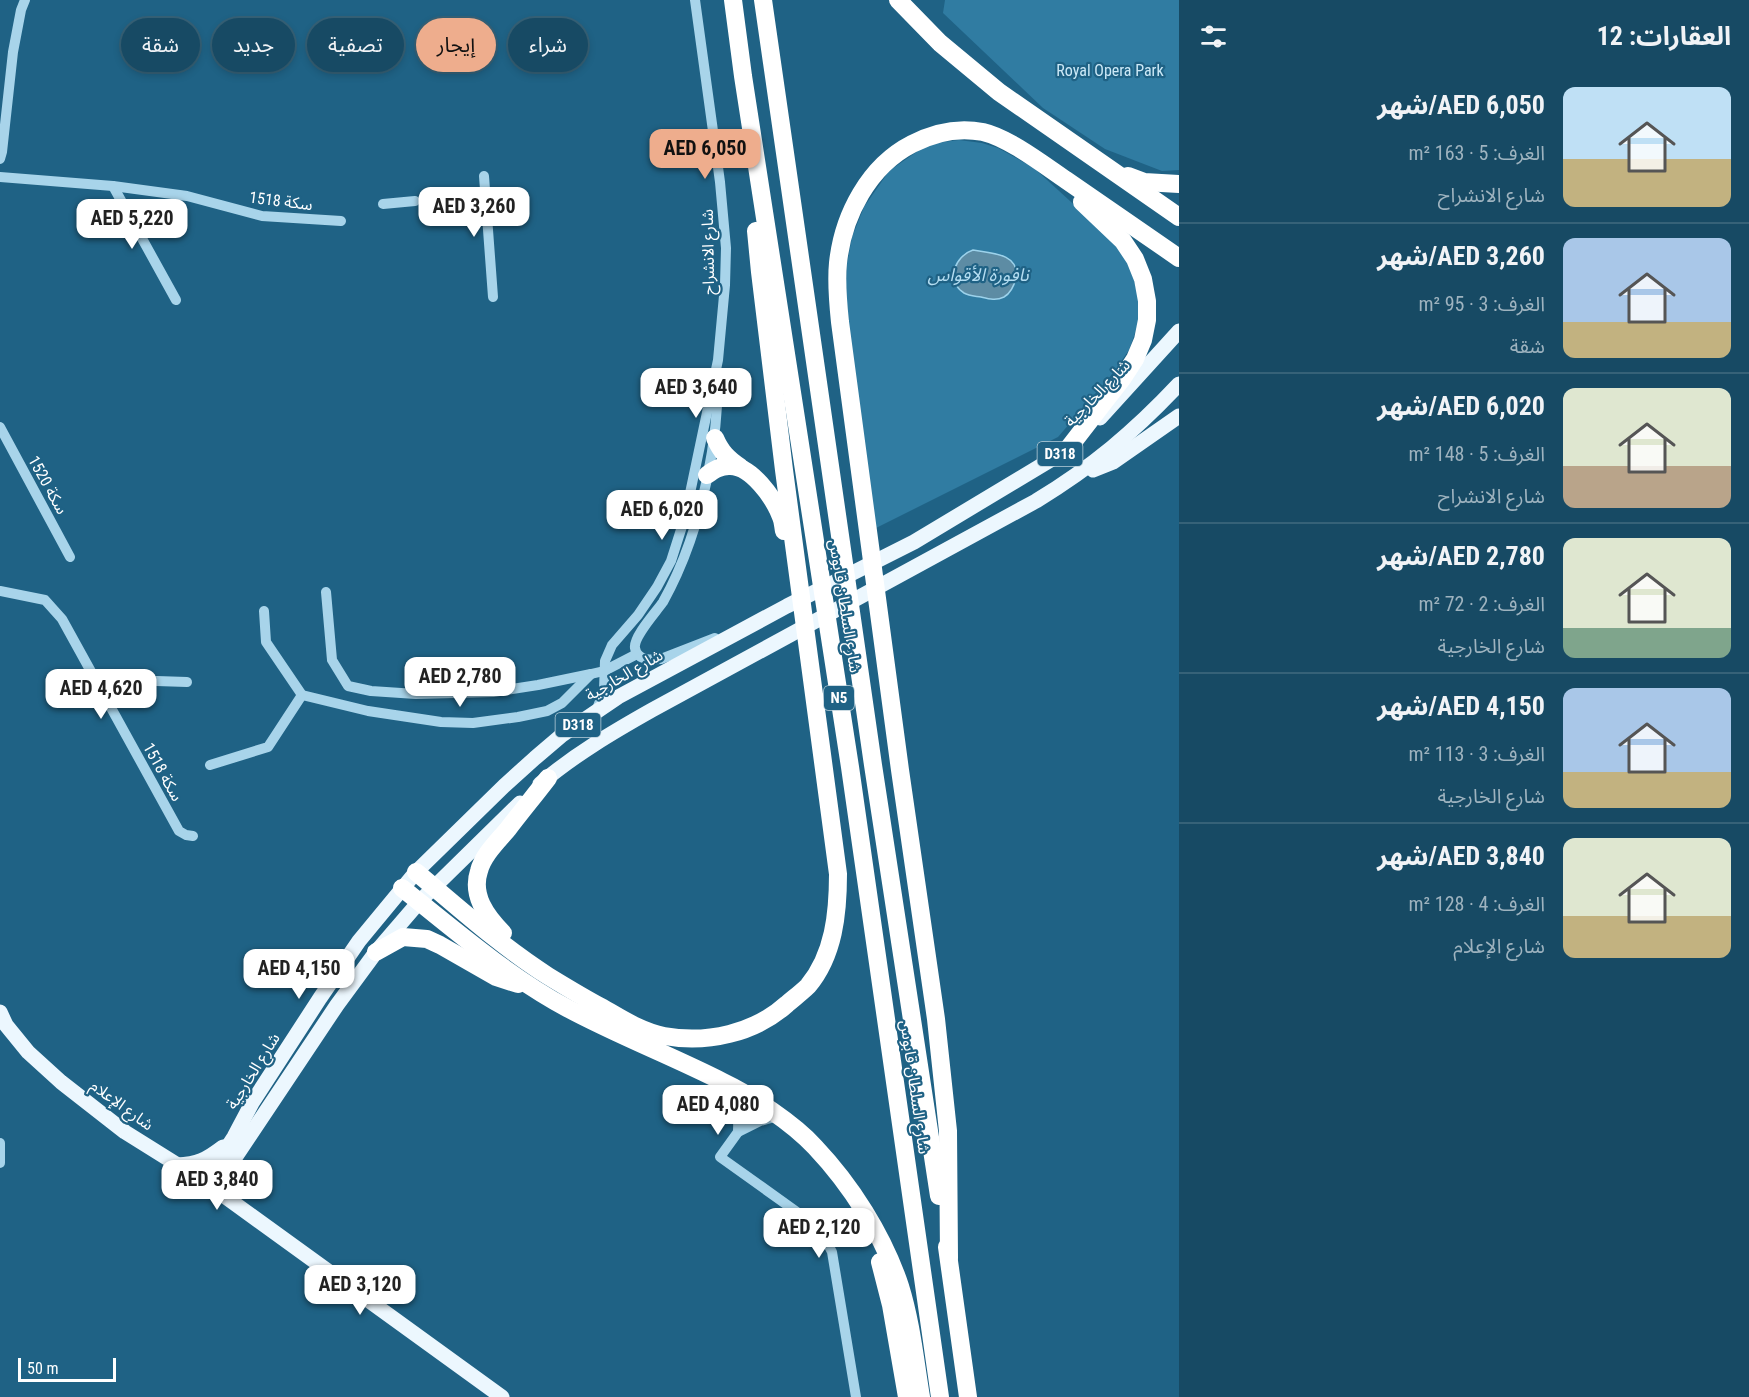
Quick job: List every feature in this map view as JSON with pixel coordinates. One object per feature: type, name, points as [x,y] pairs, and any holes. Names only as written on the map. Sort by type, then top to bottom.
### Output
[{"type":"highway","name":"شارع السلطان قابوس","points":[[733,0],[848,755],[940,1397]]},
{"type":"highway","name":"شارع السلطان قابوس","points":[[763,0],[968,1397]]},
{"type":"highway","points":[[898,0],[940,44],[999,92],[1179,217]]},
{"type":"highway","points":[[416,872],[479,925],[547,975],[637,1027],[663,1036],[688,1039],[712,1038],[744,1030],[778,1012],[808,985],[822,963],[832,939],[838,905],[837,864],[760,272],[743,76]]},
{"type":"highway","points":[[949,1258],[948,1131],[937,1030],[840,322],[837,286],[838,261],[844,232],[856,202],[884,163],[925,137],[943,131],[984,132],[1001,139],[1039,162],[1179,258]]},
{"type":"highway","points":[[1077,146],[1127,175],[1144,182],[1179,184]]},
{"type":"highway","points":[[1039,162],[1123,241],[1135,259],[1143,279],[1147,301],[1147,320],[1143,340],[1135,359],[1067,450]]},
{"type":"highway","points":[[715,438],[727,459],[755,479],[769,494],[781,517],[792,578],[806,632]]},
{"type":"highway","points":[[707,475],[718,467],[729,465],[740,467]]},
{"type":"highway","points":[[547,975],[489,918],[480,903],[477,883],[479,871],[488,855],[548,778]]},
{"type":"highway","points":[[402,888],[536,990],[568,1009],[725,1083],[778,1116],[814,1146],[848,1188],[886,1251],[900,1286],[921,1397]]},
{"type":"highway","points":[[376,952],[403,937],[427,939],[496,977],[536,990]]},
{"type":"highway","points":[[868,1220],[891,1305],[906,1397]]},
{"type":"main road","name":"شارع الخارجية","points":[[236,1145],[252,1103],[359,941],[416,872],[527,765],[562,735],[618,697],[760,620],[914,542],[1067,450],[1111,407],[1179,331]]},
{"type":"main road","name":"شارع الخارجية","points":[[209,1185],[376,952],[419,902],[548,778],[611,733],[1071,480],[1115,446],[1153,412],[1179,384]]},
{"type":"main road","points":[[1071,480],[1113,462],[1179,416]]},
{"type":"main road","name":"شارع الإعلام","points":[[0,1012],[6,1025],[28,1052],[61,1082],[125,1132],[209,1185],[502,1397]]},
{"type":"main road","points":[[177,1165],[195,1164],[236,1145]]},
{"type":"main road","points":[[236,1145],[229,1179],[231,1192],[239,1207]]},
{"type":"street","points":[[0,159],[13,52],[25,0]]},
{"type":"street","name":"شارع الانشراح","points":[[637,654],[634,647],[637,639],[663,602],[687,551],[715,438],[726,248],[720,182],[693,0]]},
{"type":"street","points":[[484,176],[493,297]]},
{"type":"street","name":"سكة 1518","points":[[0,177],[113,186],[187,196],[262,216],[341,221]]},
{"type":"street","points":[[113,186],[176,300]]},
{"type":"street","points":[[383,204],[415,201]]},
{"type":"street","name":"شارع الانشراح","points":[[596,712],[604,690],[605,661],[612,645],[638,615],[671,561],[685,517],[718,360]]},
{"type":"street","points":[[710,396],[710,423],[715,438]]},
{"type":"street","name":"سكة 1520","points":[[0,428],[70,557]]},
{"type":"street","name":"سكة 1518","points":[[0,591],[45,600],[62,620],[179,831],[193,836]]},
{"type":"street","points":[[326,592],[332,660],[348,686],[371,691],[416,694],[493,692],[604,671],[637,654],[652,660],[661,659],[760,620]]},
{"type":"street","points":[[264,611],[266,642],[302,695],[368,711],[441,722],[472,723],[518,717],[547,711],[562,703],[591,674]]},
{"type":"street","points":[[95,679],[188,682]]},
{"type":"street","points":[[210,765],[268,747],[302,695]]},
{"type":"street","points":[[725,1083],[738,1109],[738,1132]]},
{"type":"street","points":[[778,1116],[760,1121],[738,1132],[720,1157],[804,1217],[823,1235],[832,1252],[856,1397]]},
{"type":"street","points":[[0,1143],[0,1163]]},
{"type":"green space","name":"Royal Opera Park","points":[[945,0],[1179,0],[1179,170],[1162,171],[1105,149],[1043,108],[943,13]]},
{"type":"green space","points":[[959,140],[998,148],[1034,168],[1118,245],[1127,260],[1134,280],[1139,301],[1139,319],[1129,350],[1113,373],[1058,437],[876,528],[848,322],[846,285],[852,237],[864,207],[889,171],[928,144]]},
{"type":"water","name":"نافورة الأقواس","points":[[973,250],[1002,256],[1013,264],[1016,278],[1012,289],[1004,297],[990,299],[968,295],[958,288],[954,276],[957,263]]}]
